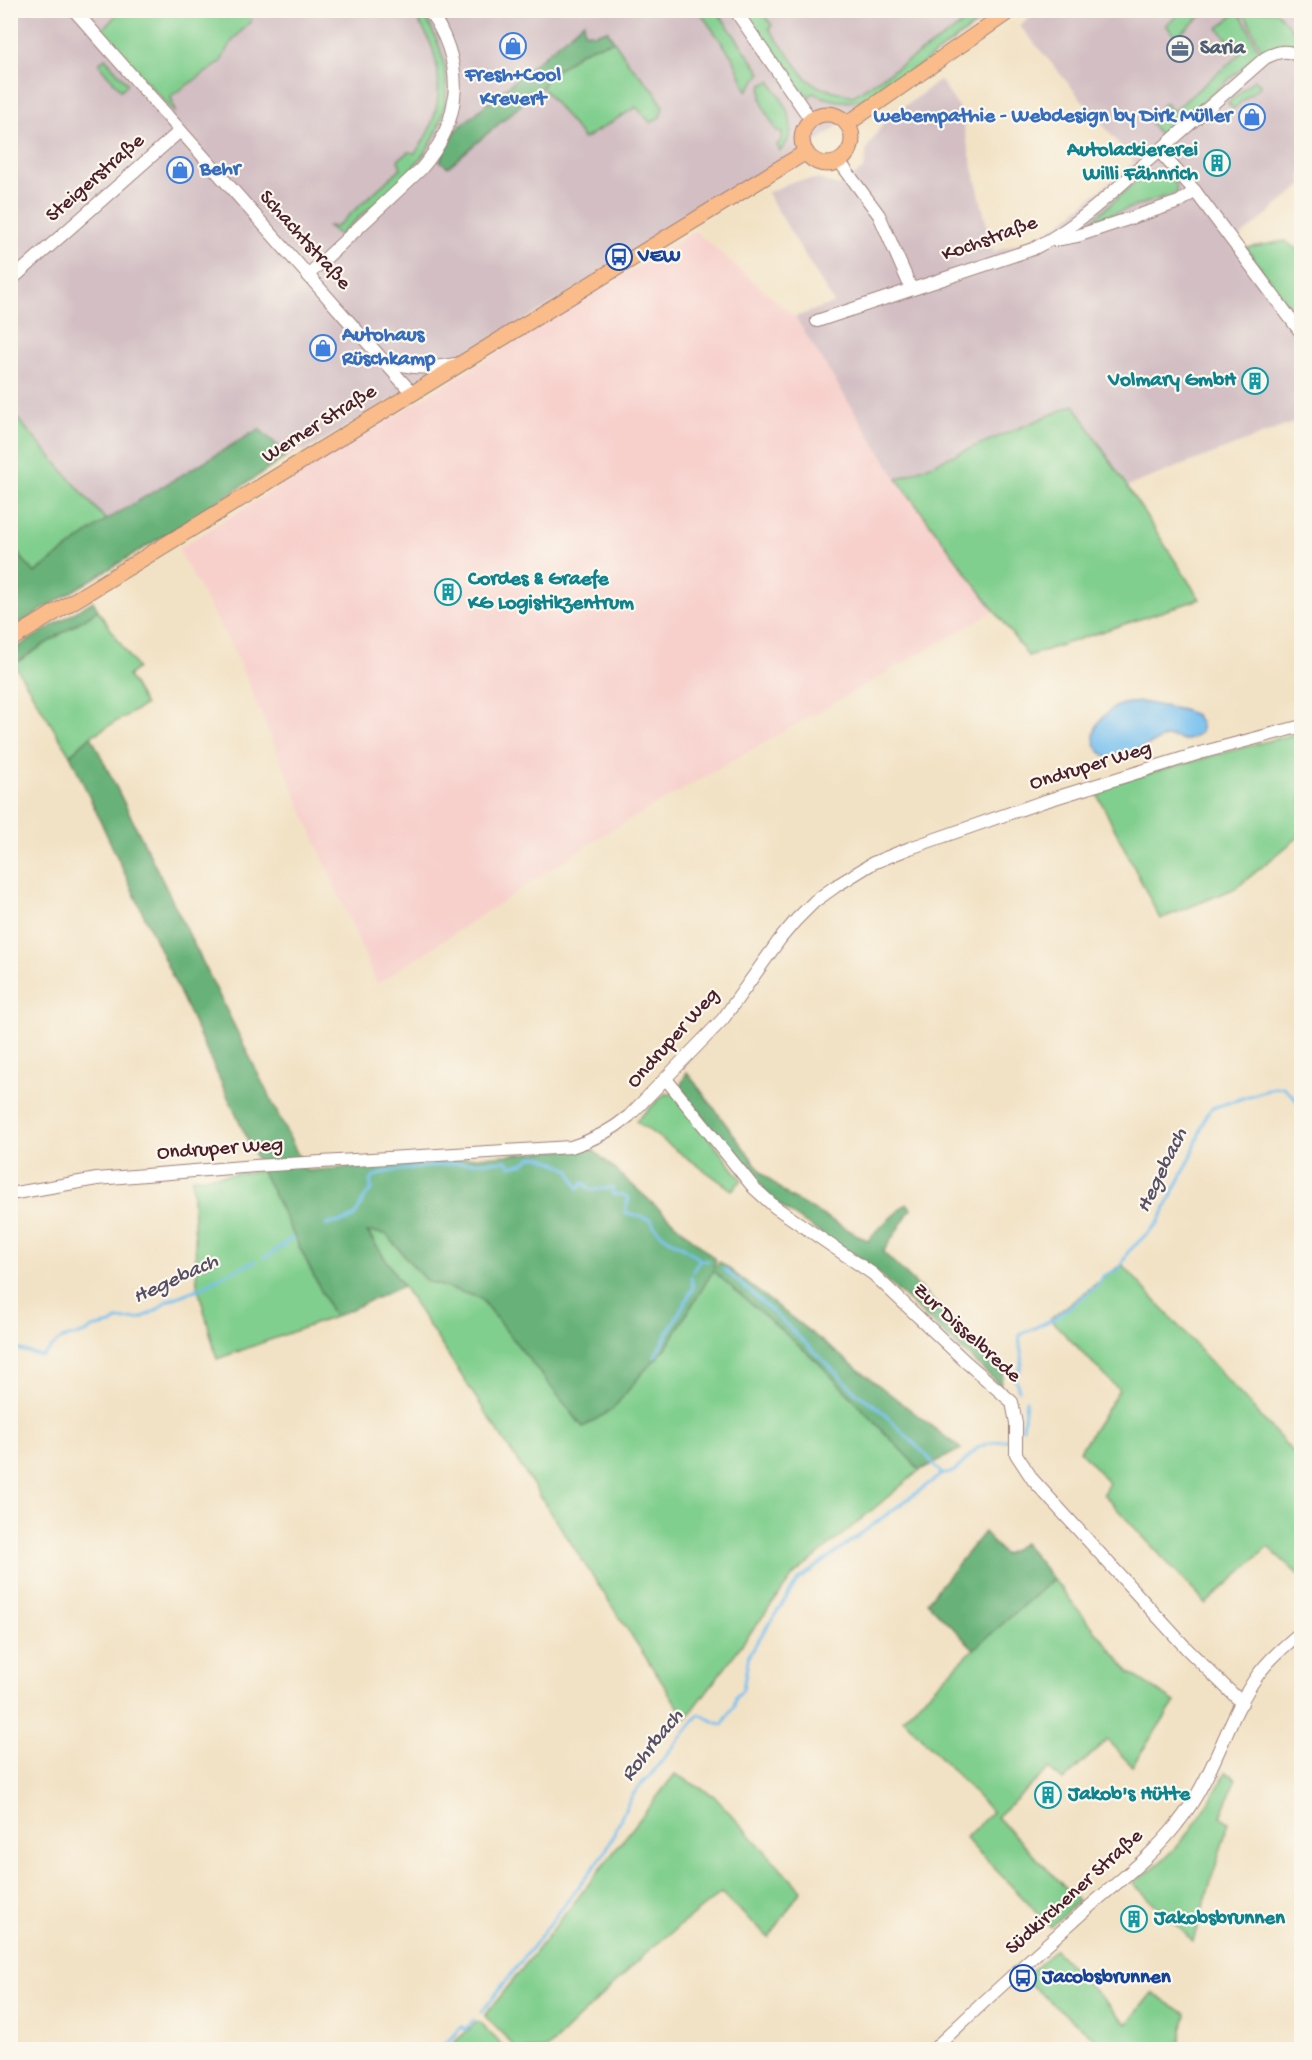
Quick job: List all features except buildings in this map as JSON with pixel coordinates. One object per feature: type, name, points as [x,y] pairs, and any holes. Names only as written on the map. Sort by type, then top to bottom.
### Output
[{"type":"main road","points":[[847,124],[1011,10]]},
{"type":"main road","points":[[829,114],[842,118],[847,124],[852,136],[852,144],[849,151],[839,161],[824,163],[817,161],[806,152],[803,139],[811,120],[829,114]]},
{"type":"main road","name":"Werner Straße","points":[[10,640],[806,152]]},
{"type":"street","name":"Schachtstraße","points":[[74,10],[412,393]]},
{"type":"street","points":[[308,275],[422,169],[442,140],[454,106],[454,75],[452,57],[446,39],[429,10]]},
{"type":"street","points":[[735,10],[811,120]]},
{"type":"street","name":"Kochstraße","points":[[817,321],[1012,256],[1050,240],[1071,226],[1265,58],[1279,51],[1285,51],[1302,59]]},
{"type":"street","name":"Steigerstraße","points":[[10,281],[180,131]]},
{"type":"street","points":[[1159,151],[1195,191],[1302,334]]},
{"type":"street","points":[[839,161],[879,215],[911,288]]},
{"type":"street","points":[[1050,240],[1077,236],[1179,202],[1195,191]]},
{"type":"street","points":[[387,362],[411,368],[428,369],[460,363]]},
{"type":"street","name":"Ondruper Weg","points":[[10,1194],[119,1177],[255,1166],[572,1147],[591,1141],[613,1130],[723,1019],[780,939],[815,901],[873,863],[1042,802],[1200,753],[1302,726]]},
{"type":"street","name":"Zur Disselbrede","points":[[666,1079],[754,1188],[775,1207],[873,1274],[1012,1402],[1016,1424],[1016,1454],[1034,1480],[1186,1649],[1242,1703]]},
{"type":"street","name":"Südkirchener Straße","points":[[933,2049],[1159,1845],[1178,1824],[1209,1775],[1251,1686],[1265,1666],[1301,1633]]},
{"type":"shaded area","points":[[10,11],[999,11],[847,118],[803,153],[304,452],[301,449],[285,458],[278,446],[259,430],[106,520],[11,410]]},
{"type":"shaded area","points":[[1038,11],[1301,11],[1301,186],[1239,238],[1301,323],[1301,420],[1128,486],[1074,405],[897,479],[795,317],[834,303],[767,193],[794,181],[818,179],[838,186],[864,169],[867,148],[884,122],[940,80],[959,108],[993,252],[1040,236],[1061,223],[1134,162],[1020,26]]},
{"type":"shaded area","points":[[695,231],[795,317],[897,479],[994,611],[598,838],[377,984],[235,653],[178,549]]},
{"type":"green space","points":[[121,11],[250,11],[251,21],[233,40],[220,63],[171,96],[175,113],[100,30]]},
{"type":"green space","points":[[410,11],[422,13],[439,47],[446,84],[441,120],[434,138],[423,155],[394,186],[339,235],[328,226],[336,227],[401,168],[398,160],[408,152],[415,153],[433,119],[438,81],[436,62],[431,44]]},
{"type":"green space","points":[[699,11],[717,11],[761,73],[747,91],[733,58]]},
{"type":"green space","points":[[743,11],[761,11],[772,25],[769,29],[806,78],[819,87],[853,96],[946,36],[980,11],[994,11],[908,74],[860,99],[840,101],[813,93],[809,97],[797,86]]},
{"type":"green space","points":[[1183,11],[1207,11],[1176,37],[1166,25]]},
{"type":"green space","points":[[1242,11],[1276,11],[1301,40],[1301,49],[1291,43],[1282,43],[1263,52]]},
{"type":"green space","points":[[1237,12],[1260,53],[1161,137],[1150,122],[1154,114],[1161,122],[1167,116],[1160,108],[1165,103],[1173,111],[1240,54],[1218,28]]},
{"type":"green space","points":[[584,22],[584,32],[595,34],[607,30],[614,41],[578,54],[549,74],[542,87],[448,167],[440,161],[456,130]]},
{"type":"green space","points":[[614,41],[628,62],[655,92],[663,107],[660,117],[651,123],[636,107],[584,139],[542,87],[549,74],[578,54]]},
{"type":"green space","points":[[105,58],[128,84],[121,90],[100,66],[100,62]]},
{"type":"green space","points":[[1255,79],[1261,86],[1233,109],[1228,103]]},
{"type":"green space","points":[[770,81],[785,106],[791,124],[787,142],[780,151],[777,145],[782,139],[782,133],[777,131],[761,97],[762,85]]},
{"type":"green space","points":[[1156,171],[1174,181],[1177,188],[1176,193],[1091,221],[1146,173]]},
{"type":"green space","points":[[1285,241],[1301,252],[1301,323],[1246,248]]},
{"type":"green space","points":[[1074,405],[1200,599],[1028,656],[897,479]]},
{"type":"green space","points":[[10,410],[106,520],[34,573],[11,546]]},
{"type":"green space","points":[[259,429],[278,446],[285,458],[196,516],[19,624],[11,613],[11,546],[35,573],[106,520]]},
{"type":"green space","points":[[93,601],[98,610],[14,664],[11,651]]},
{"type":"green space","points":[[98,610],[137,668],[128,676],[145,705],[91,736],[70,755],[14,664]]},
{"type":"green space","points":[[1301,732],[1301,835],[1236,888],[1160,919],[1094,788]]},
{"type":"green space","points":[[91,736],[306,1171],[591,1148],[716,1260],[713,1268],[720,1262],[961,1449],[920,1470],[819,1363],[713,1271],[666,1348],[612,1410],[583,1427],[480,1298],[426,1281],[386,1234],[367,1232],[403,1286],[334,1317],[262,1171],[70,755]]},
{"type":"green space","points":[[687,1072],[763,1174],[790,1197],[868,1241],[907,1203],[911,1209],[883,1252],[1004,1370],[1000,1385],[876,1271],[780,1206],[756,1185],[680,1087]]},
{"type":"green space","points":[[665,1094],[675,1094],[742,1180],[732,1190],[636,1121]]},
{"type":"green space","points":[[262,1171],[334,1317],[217,1359],[197,1284],[192,1178]]},
{"type":"green space","points":[[367,1231],[386,1234],[426,1281],[480,1297],[583,1427],[666,1348],[713,1270],[819,1363],[920,1470],[794,1575],[686,1719]]},
{"type":"green space","points":[[1122,1264],[1301,1461],[1301,1577],[1268,1547],[1206,1604],[1103,1494],[1109,1483],[1080,1451],[1119,1390],[1050,1319]]},
{"type":"green space","points":[[984,1532],[1004,1555],[1024,1543],[1053,1579],[974,1649],[927,1602]]},
{"type":"green space","points":[[1053,1579],[1130,1673],[1175,1702],[1132,1766],[1107,1740],[1063,1781],[1049,1769],[997,1817],[1078,1901],[1051,1927],[965,1838],[992,1812],[903,1718],[974,1649]]},
{"type":"green space","points":[[1226,1772],[1236,1778],[1221,1817],[1229,1822],[1193,1941],[1133,1883],[1163,1860],[1187,1834]]},
{"type":"green space","points":[[675,1774],[713,1795],[801,1890],[769,1938],[721,1893],[649,1950],[547,2049],[517,2049],[485,2016]]},
{"type":"green space","points":[[1055,1950],[1127,2024],[1152,1993],[1186,2014],[1178,2049],[1107,2049],[1026,1981],[1025,1977]]},
{"type":"green space","points":[[478,2021],[506,2049],[447,2049]]},
{"type":"water","points":[[1141,702],[1183,710],[1196,715],[1201,725],[1201,732],[1186,740],[1165,737],[1126,754],[1108,758],[1097,748],[1094,734],[1096,727],[1104,716],[1116,707]]},
{"type":"waterway","name":"Hegebach","points":[[1019,1390],[1015,1378],[1022,1364],[1020,1335],[1055,1318],[1097,1286],[1103,1276],[1119,1269],[1128,1252],[1158,1223],[1191,1157],[1206,1115],[1212,1108],[1283,1087],[1302,1109]]},
{"type":"waterway","points":[[326,1225],[353,1217],[372,1190],[370,1182],[374,1177],[385,1172],[457,1163],[507,1161],[511,1166],[525,1163],[531,1157],[541,1157],[570,1171],[578,1188],[584,1183],[591,1190],[612,1188],[613,1195],[622,1194],[629,1198],[625,1212],[651,1220],[666,1237],[700,1260],[708,1261]]},
{"type":"waterway","points":[[264,1258],[292,1238]]},
{"type":"waterway","points":[[693,1271],[700,1260]]},
{"type":"waterway","name":"Hegebach","points":[[10,1347],[42,1356],[60,1340],[86,1333],[92,1328],[111,1324],[117,1320],[139,1319],[157,1310],[167,1301],[203,1287],[256,1261]]},
{"type":"waterway","name":"Hegebach","points":[[724,1269],[773,1312],[859,1395],[877,1407],[942,1474],[953,1472],[982,1445],[1012,1439]]},
{"type":"waterway","points":[[655,1356],[693,1288],[691,1277]]},
{"type":"waterway","points":[[1023,1428],[1026,1400]]},
{"type":"waterway","name":"Rohrbach","points":[[482,2012],[604,1854],[635,1792],[699,1714],[722,1725],[734,1706],[736,1697],[743,1689],[749,1654],[798,1580],[942,1474]]},
{"type":"waterway","name":"Rohrbach","points":[[437,2050],[461,2027],[466,2029],[474,2020]]},
{"type":"place","name":"Fresh+Cool Krevert","points":[[513,46]]},
{"type":"place","name":"Saria","points":[[1180,49]]},
{"type":"place","name":"webempathie - Webdesign by Dirk Müller","points":[[1252,117]]},
{"type":"place","name":"Autolackiererei Willi Fähnrich","points":[[1217,163]]},
{"type":"place","name":"Behr","points":[[180,170]]},
{"type":"place","name":"VEW","points":[[619,257]]},
{"type":"place","name":"Autohaus Rüschkamp","points":[[323,348]]},
{"type":"place","name":"Volmary GmbH","points":[[1255,381]]},
{"type":"place","name":"Cordes & Graefe KG Logistikzentrum","points":[[448,592]]},
{"type":"place","name":"Jakob's Hütte","points":[[1048,1795]]},
{"type":"place","name":"Jakobsbrunnen","points":[[1134,1919]]},
{"type":"place","name":"Jacobsbrunnen","points":[[1023,1978]]}]
